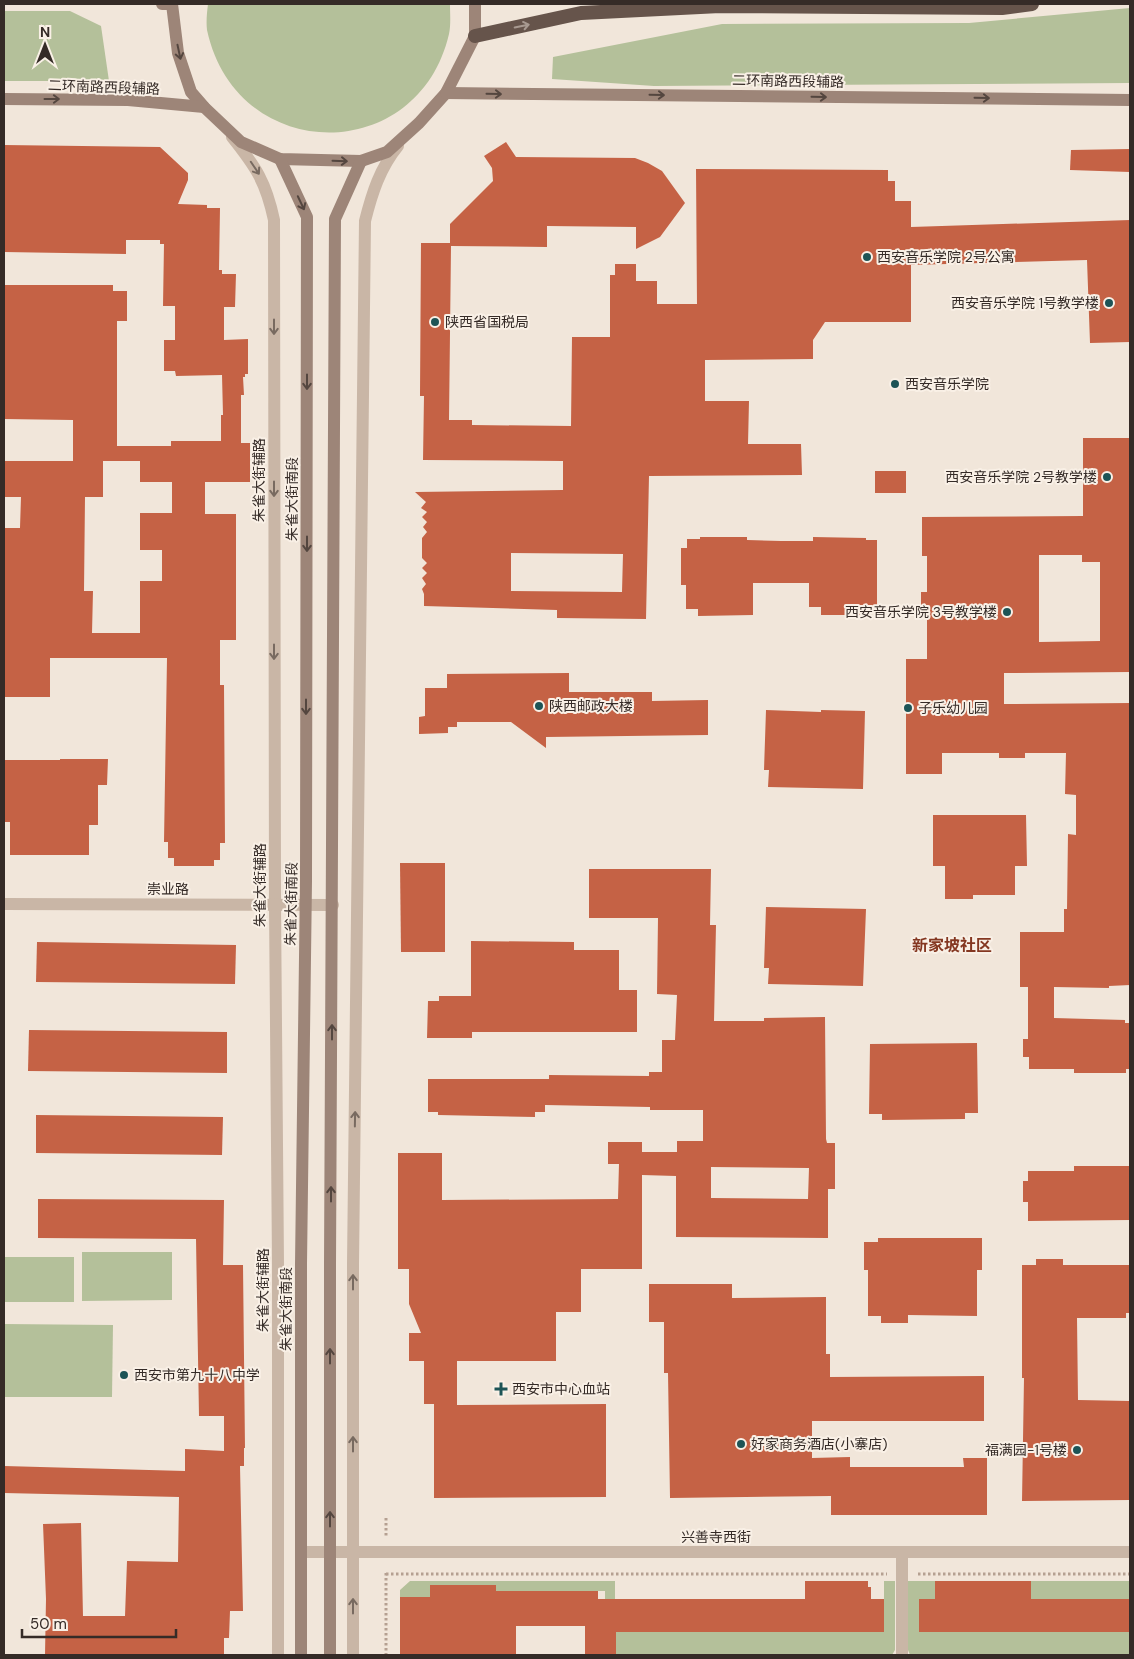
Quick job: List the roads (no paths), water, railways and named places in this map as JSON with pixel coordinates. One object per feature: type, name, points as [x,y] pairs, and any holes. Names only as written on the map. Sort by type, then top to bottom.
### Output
[{"type":"highway","points":[[475,36],[581,13],[720,6],[1002,8],[1032,4]]},
{"type":"main road","points":[[162,4],[172,4],[178,53],[191,92],[241,142],[280,159],[361,162],[387,152],[420,123],[446,93],[475,36],[475,4]]},
{"type":"main road","name":"二环南路西段辅路","points":[[446,93],[1130,100]]},
{"type":"main road","name":"二环南路西段辅路","points":[[4,99],[128,100],[204,107]]},
{"type":"main road","name":"朱雀大街南段","points":[[280,159],[307,217],[306,905],[301,1264],[301,1655]]},
{"type":"main road","points":[[330,1655],[335,219],[361,162]]},
{"type":"street","name":"朱雀大街辅路","points":[[226,129],[259,173],[269,197],[274,220],[278,1655]]},
{"type":"street","points":[[353,1655],[353,1264],[365,221],[377,179],[389,157],[408,133]]},
{"type":"street","name":"崇业路","points":[[4,904],[333,905]]},
{"type":"street","name":"兴善寺西街","points":[[301,1552],[1130,1552]]},
{"type":"street","points":[[902,1552],[902,1655]]},
{"type":"place","name":"西安音乐学院 2号公寓","points":[[867,257]]},
{"type":"place","name":"西安音乐学院 1号教学楼","points":[[1109,303]]},
{"type":"place","name":"陕西省国税局","points":[[435,322]]},
{"type":"place","name":"西安音乐学院","points":[[895,384]]},
{"type":"place","name":"西安音乐学院 2号教学楼","points":[[1107,477]]},
{"type":"place","name":"西安音乐学院 3号教学楼","points":[[1007,612]]},
{"type":"place","name":"陕西邮政大楼","points":[[539,706]]},
{"type":"place","name":"子乐幼儿园","points":[[908,708]]},
{"type":"place","name":"西安市第九十八中学","points":[[124,1375]]},
{"type":"place","name":"西安市中心血站","points":[[501,1389]]},
{"type":"place","name":"好家商务酒店(小寨店)","points":[[741,1444]]},
{"type":"place","name":"福满园-1号楼","points":[[1077,1450]]},
{"type":"district","name":"新家坡社区","points":[[952,945]]}]
